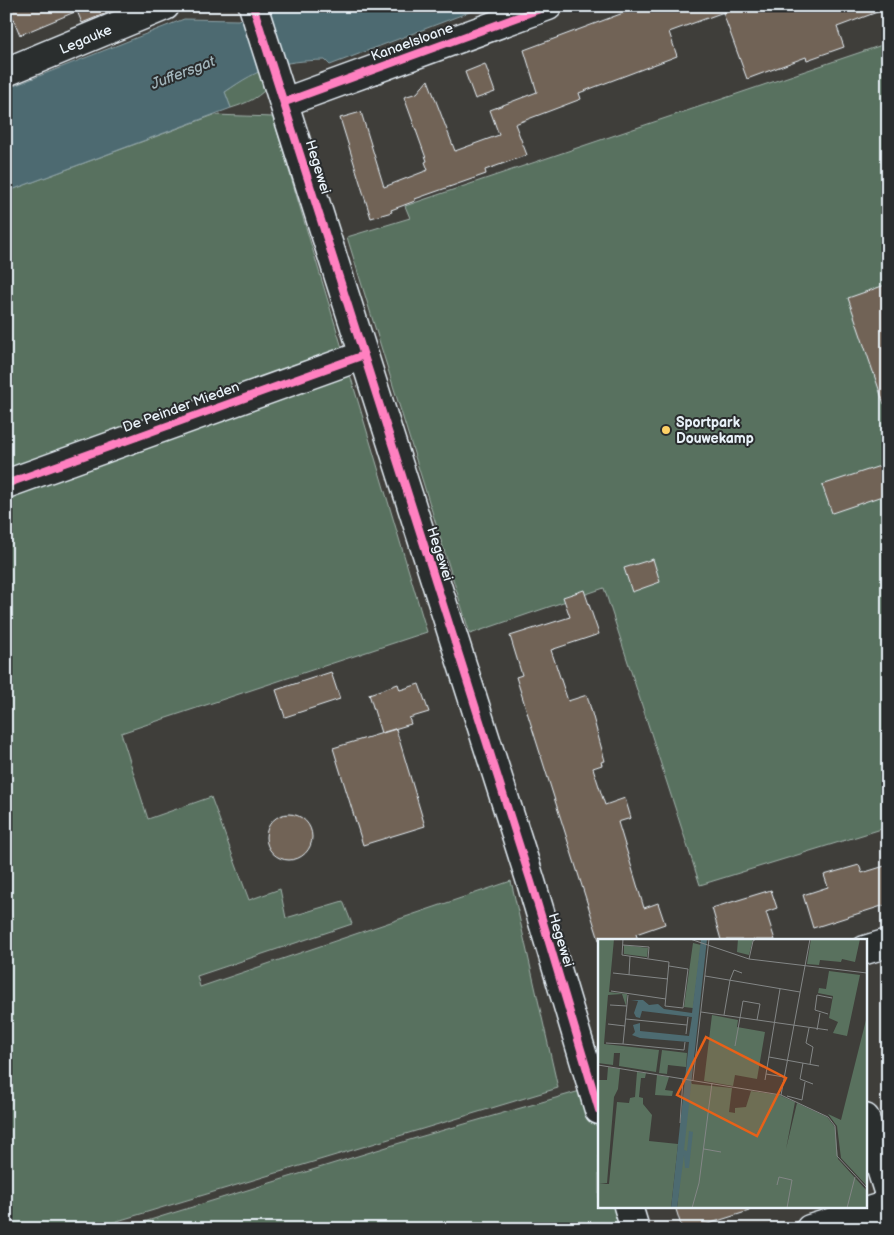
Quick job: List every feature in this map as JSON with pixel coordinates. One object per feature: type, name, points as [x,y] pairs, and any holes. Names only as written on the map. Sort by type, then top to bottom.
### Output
[{"type":"street","name":"Legauke","points":[[6,72],[165,6]]},
{"type":"street","name":"Hegewei","points":[[254,6],[530,882],[598,1107]]},
{"type":"street","name":"Kanaelsloane","points":[[282,95],[548,6]]},
{"type":"street","name":"De Peinder Mieden","points":[[6,484],[364,355]]},
{"type":"street","points":[[866,950],[888,943]]},
{"type":"street","points":[[866,1121],[888,1191]]},
{"type":"street","points":[[810,1229],[888,1205]]},
{"type":"street","points":[[629,1208],[635,1229]]},
{"type":"green space","name":"Sportpark Douwekamp","points":[[888,43],[888,827],[700,885],[604,588],[470,634],[347,237],[410,218],[405,206]]},
{"type":"green space","points":[[261,70],[271,82],[254,99],[231,108],[225,92],[253,73]]},
{"type":"green space","points":[[214,115],[273,117],[427,632],[121,733],[148,819],[211,797],[249,900],[280,889],[286,918],[343,901],[352,924],[197,976],[200,987],[511,881],[558,1088],[91,1229],[6,1229],[6,192]]},
{"type":"green space","points":[[587,1089],[598,1128],[598,1208],[622,1208],[628,1229],[121,1229],[416,1138]]},
{"type":"water","name":"Juffersgat","points":[[280,6],[485,6],[330,65],[325,60],[295,62],[261,71],[225,92],[231,108],[6,192],[6,89],[184,19],[238,20]]},
{"type":"building","points":[[8,6],[124,6],[82,23],[77,11],[20,35]]},
{"type":"building","points":[[642,6],[731,6],[732,9],[669,32],[677,56],[579,93],[581,99],[515,124],[527,155],[485,170],[486,174],[415,199],[415,201],[391,210],[392,212],[371,218],[340,118],[361,112],[384,187],[428,170],[425,162],[427,161],[404,97],[417,93],[428,80],[455,151],[499,135],[490,110],[537,92],[524,50]]},
{"type":"building","points":[[741,6],[888,6],[888,8],[837,27],[844,47],[807,60],[806,57],[747,79],[723,13]]},
{"type":"building","points":[[485,64],[495,92],[475,99],[465,72]]},
{"type":"building","points":[[888,284],[888,403],[884,404],[848,298]]},
{"type":"building","points":[[883,465],[888,479],[888,494],[832,513],[822,485]]},
{"type":"building","points":[[653,559],[660,582],[632,592],[624,568]]},
{"type":"building","points":[[584,590],[599,634],[551,650],[568,701],[587,695],[605,761],[601,762],[602,765],[593,768],[605,805],[625,798],[631,818],[618,822],[644,908],[658,903],[665,924],[636,934],[638,939],[599,939],[516,677],[522,675],[510,636],[570,617],[563,597]]},
{"type":"building","points":[[331,672],[340,699],[285,717],[276,690]]},
{"type":"building","points":[[398,684],[400,690],[419,684],[429,712],[409,718],[411,724],[381,733],[369,694]]},
{"type":"building","points":[[396,729],[425,826],[363,845],[333,748]]},
{"type":"building","points":[[284,814],[294,814],[308,824],[312,837],[308,850],[302,856],[294,860],[284,860],[270,850],[266,842],[266,832],[276,818]]},
{"type":"building","points":[[859,865],[862,873],[888,865],[888,904],[813,928],[803,895],[828,887],[824,875]]},
{"type":"building","points":[[771,890],[777,908],[766,912],[775,939],[721,939],[712,908]]},
{"type":"building","points":[[676,1208],[749,1208],[749,1211],[692,1229],[682,1229]]},
{"type":"cycle path","points":[[253,6],[531,882],[598,1107]]},
{"type":"cycle path","points":[[285,102],[548,6]]},
{"type":"cycle path","points":[[6,484],[364,355]]},
{"type":"place","name":"Sportpark Douwekamp","points":[[666,430]]}]
